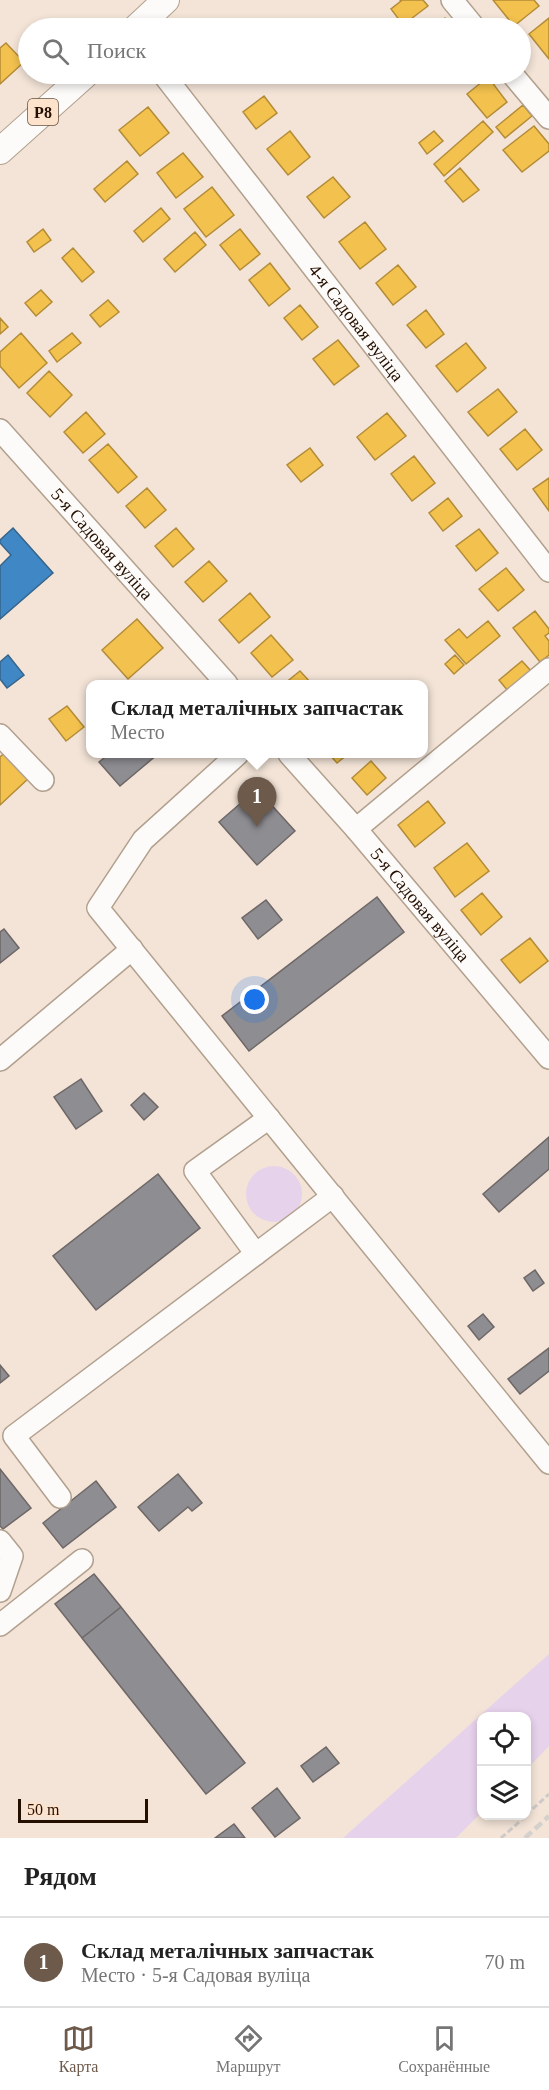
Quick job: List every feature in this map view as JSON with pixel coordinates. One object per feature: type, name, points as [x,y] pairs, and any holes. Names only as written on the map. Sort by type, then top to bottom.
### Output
[{"type":"main road","points":[[147,18],[166,0]]},
{"type":"main road","name":"Р8","points":[[0,152],[75,84]]},
{"type":"street","points":[[452,0],[467,18]]},
{"type":"street","name":"4-я Садовая вуліца","points":[[171,84],[549,571]]},
{"type":"street","points":[[520,84],[549,118]]},
{"type":"street","name":"5-я Садовая вуліца","points":[[0,430],[223,680]]},
{"type":"street","points":[[356,829],[549,669]]},
{"type":"street","points":[[0,735],[43,780]]},
{"type":"street","points":[[232,758],[142,840],[98,908],[549,1463]]},
{"type":"street","name":"5-я Садовая вуліца","points":[[293,758],[549,1058]]},
{"type":"street","points":[[0,1060],[132,949]]},
{"type":"street","points":[[256,1254],[195,1171],[269,1118]]},
{"type":"street","points":[[60,1497],[14,1436],[333,1196]]},
{"type":"street","points":[[0,1541],[12,1556],[0,1592]]},
{"type":"street","points":[[0,1624],[82,1560]]},
{"type":"path","points":[[531,1810],[549,1794]]},
{"type":"path","points":[[501,1838],[521,1820]]},
{"type":"shaded area","points":[[269,1166],[279,1166],[294,1174],[300,1183],[302,1194],[300,1205],[294,1214],[279,1222],[269,1222],[258,1217],[251,1210],[246,1199],[246,1189],[251,1178],[258,1171]]},
{"type":"shaded area","points":[[549,1654],[549,1746],[531,1765],[531,1712],[484,1712]]},
{"type":"shaded area","points":[[477,1718],[477,1817],[456,1838],[343,1838]]},
{"type":"building: Жильё","points":[[423,0],[428,6],[412,18],[398,18],[391,9],[401,1]]},
{"type":"building: Жильё","points":[[493,0],[534,0],[539,6],[524,18],[508,18]]},
{"type":"building: Жильё","points":[[549,18],[549,59],[531,36],[531,32]]},
{"type":"building: Жильё","points":[[6,43],[18,56],[18,68],[0,84],[0,48]]},
{"type":"building: Жильё","points":[[479,84],[493,84],[507,102],[487,118],[467,94]]},
{"type":"building: Жильё","points":[[264,96],[277,113],[256,129],[243,112]]},
{"type":"building: Жильё","points":[[523,105],[532,116],[505,138],[496,127]]},
{"type":"building: Жильё","points":[[148,107],[169,133],[140,156],[119,130]]},
{"type":"building: Жильё","points":[[483,121],[493,132],[444,176],[434,164]]},
{"type":"building: Жильё","points":[[534,126],[549,144],[549,151],[522,172],[503,150]]},
{"type":"building: Жильё","points":[[290,131],[310,157],[288,175],[267,149]]},
{"type":"building: Жильё","points":[[434,131],[443,141],[427,154],[419,143]]},
{"type":"building: Жильё","points":[[183,153],[203,177],[176,198],[157,173]]},
{"type":"building: Жильё","points":[[127,161],[138,174],[105,202],[94,189]]},
{"type":"building: Жильё","points":[[460,168],[479,190],[463,202],[445,181]]},
{"type":"building: Жильё","points":[[333,177],[350,197],[324,218],[307,197]]},
{"type":"building: Жильё","points":[[212,187],[234,215],[206,237],[184,209]]},
{"type":"building: Жильё","points":[[161,208],[170,219],[143,242],[134,231]]},
{"type":"building: Жильё","points":[[365,222],[386,249],[360,269],[339,242]]},
{"type":"building: Жильё","points":[[43,229],[51,240],[34,252],[27,242]]},
{"type":"building: Жильё","points":[[240,229],[260,254],[240,270],[220,245]]},
{"type":"building: Жильё","points":[[195,232],[206,245],[175,272],[164,259]]},
{"type":"building: Жильё","points":[[73,248],[94,272],[82,282],[62,258]]},
{"type":"building: Жильё","points":[[270,263],[290,289],[269,306],[249,280]]},
{"type":"building: Жильё","points":[[398,265],[416,287],[393,305],[376,283]]},
{"type":"building: Жильё","points":[[41,290],[52,302],[36,316],[25,303]]},
{"type":"building: Жильё","points":[[108,300],[119,312],[100,327],[90,315]]},
{"type":"building: Жильё","points":[[300,305],[318,327],[302,340],[284,318]]},
{"type":"building: Жильё","points":[[426,310],[444,334],[426,348],[407,325]]},
{"type":"building: Жильё","points":[[0,318],[8,327],[0,334]]},
{"type":"building: Жильё","points":[[21,333],[47,363],[19,388],[0,366],[0,352]]},
{"type":"building: Жильё","points":[[72,333],[81,343],[57,362],[49,351]]},
{"type":"building: Жильё","points":[[338,340],[359,366],[334,385],[313,359]]},
{"type":"building: Жильё","points":[[466,343],[486,368],[457,392],[436,366]]},
{"type":"building: Жильё","points":[[49,371],[72,395],[50,417],[27,393]]},
{"type":"building: Жильё","points":[[498,389],[517,412],[488,436],[468,412]]},
{"type":"building: Жильё","points":[[86,412],[105,434],[83,453],[64,432]]},
{"type":"building: Жильё","points":[[387,413],[406,436],[375,460],[357,437]]},
{"type":"building: Жильё","points":[[525,429],[542,450],[517,470],[500,449]]},
{"type":"building: Жильё","points":[[108,444],[137,477],[118,493],[89,460]]},
{"type":"building: Жильё","points":[[310,448],[323,465],[301,482],[287,465]]},
{"type":"building: Жильё","points":[[414,456],[435,483],[412,501],[391,474]]},
{"type":"building: Жильё","points":[[549,478],[549,511],[533,489]]},
{"type":"building: Жильё","points":[[147,488],[166,510],[145,528],[126,506]]},
{"type":"building: Жильё","points":[[448,498],[462,516],[443,531],[429,513]]},
{"type":"building: Жильё","points":[[176,528],[194,549],[173,567],[155,546]]},
{"type":"building: Жильё","points":[[479,529],[498,553],[476,571],[456,546]]},
{"type":"building: Жильё","points":[[209,561],[227,581],[203,602],[185,582]]},
{"type":"building: Жильё","points":[[506,568],[524,590],[498,611],[479,589]]},
{"type":"building: Жильё","points":[[250,593],[270,617],[239,643],[219,620]]},
{"type":"building: Жильё","points":[[535,611],[549,629],[549,633],[545,636],[549,641],[549,655],[540,662],[513,628]]},
{"type":"building: Жильё","points":[[137,619],[163,648],[128,679],[102,650]]},
{"type":"building: Жильё","points":[[488,621],[500,636],[466,664],[445,640],[459,629],[467,638]]},
{"type":"building: Жильё","points":[[271,635],[293,660],[272,677],[251,653]]},
{"type":"building: Жильё","points":[[455,655],[464,665],[454,674],[445,664]]},
{"type":"building: Жильё","points":[[522,661],[532,672],[508,691],[499,680]]},
{"type":"building: Жильё","points":[[300,671],[308,680],[289,680]]},
{"type":"building: Жильё","points":[[67,706],[84,727],[66,741],[49,719]]},
{"type":"building: Жильё","points":[[7,751],[30,777],[0,805],[0,757]]},
{"type":"building: Жильё","points":[[333,758],[343,758],[337,763]]},
{"type":"building: Жильё","points":[[371,761],[386,778],[367,795],[352,778]]},
{"type":"building: Жильё","points":[[428,801],[445,823],[415,847],[398,825]]},
{"type":"building: Жильё","points":[[467,843],[489,871],[455,897],[434,868]]},
{"type":"building: Жильё","points":[[482,893],[502,917],[481,935],[461,910]]},
{"type":"building: Жильё","points":[[530,938],[548,961],[520,983],[501,960]]},
{"type":"building: Школы","points":[[13,528],[53,573],[0,619],[0,566],[11,555],[0,540]]},
{"type":"building: Школы","points":[[8,655],[24,675],[7,688],[0,679],[0,662]]},
{"type":"building: Промзона","points":[[104,758],[153,758],[120,786],[99,762]]},
{"type":"building: Промзона","points":[[257,789],[295,831],[257,865],[219,822]]},
{"type":"building: Промзона","points":[[377,897],[404,932],[249,1051],[222,1016]]},
{"type":"building: Промзона","points":[[266,900],[282,920],[258,939],[242,918]]},
{"type":"building: Промзона","points":[[4,929],[19,948],[0,963],[0,932]]},
{"type":"building: Промзона","points":[[81,1079],[102,1111],[76,1129],[54,1097]]},
{"type":"building: Промзона","points":[[144,1093],[158,1107],[144,1120],[131,1105]]},
{"type":"building: Промзона","points":[[549,1137],[549,1169],[499,1212],[483,1194]]},
{"type":"building: Промзона","points":[[158,1174],[200,1228],[96,1310],[53,1256]]},
{"type":"building: Промзона","points":[[535,1270],[544,1283],[533,1291],[524,1278]]},
{"type":"building: Промзона","points":[[483,1314],[494,1327],[479,1340],[468,1326]]},
{"type":"building: Промзона","points":[[549,1348],[549,1371],[520,1394],[508,1379]]},
{"type":"building: Промзона","points":[[0,1365],[9,1376],[0,1383]]},
{"type":"building: Промзона","points":[[0,1469],[31,1508],[3,1529],[0,1526]]},
{"type":"building: Промзона","points":[[178,1474],[202,1503],[192,1511],[188,1507],[159,1531],[138,1507]]},
{"type":"building: Промзона","points":[[96,1481],[116,1507],[63,1548],[43,1523]]},
{"type":"building: Промзона","points":[[94,1574],[121,1607],[82,1638],[55,1604]]},
{"type":"building: Промзона","points":[[121,1607],[245,1763],[206,1794],[82,1638]]},
{"type":"building: Промзона","points":[[326,1747],[339,1763],[313,1782],[301,1766]]},
{"type":"building: Промзона","points":[[277,1788],[300,1818],[275,1837],[252,1808]]},
{"type":"building: Промзона","points":[[234,1824],[245,1838],[215,1838]]},
{"type":"railway","points":[[525,1838],[549,1816]]},
{"type":"place","name":"Склад металічных запчастак","points":[[257,827]]}]
